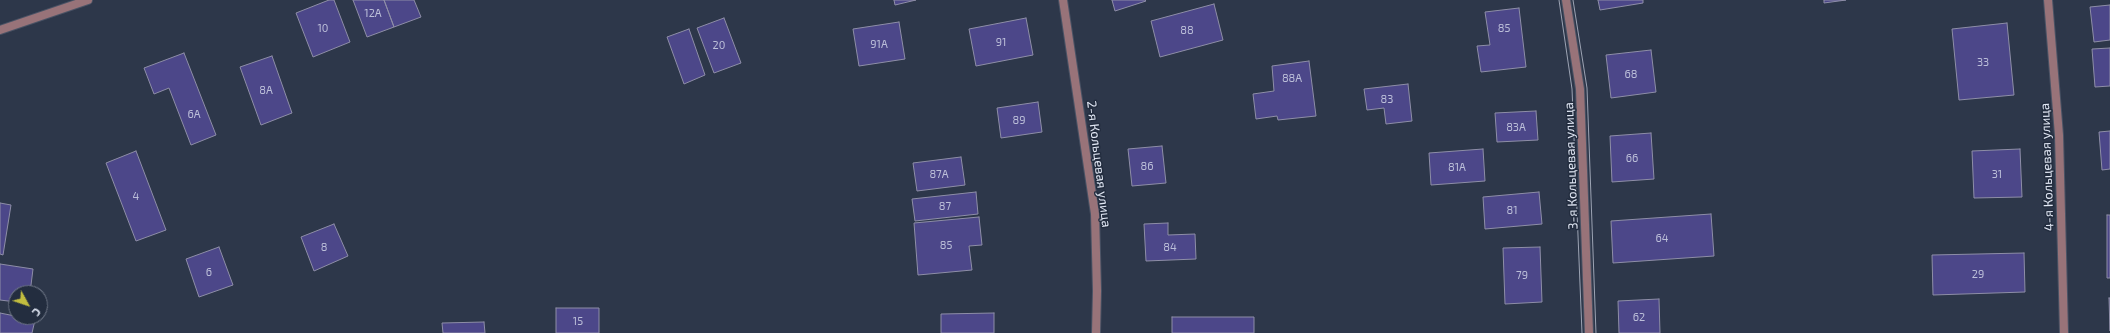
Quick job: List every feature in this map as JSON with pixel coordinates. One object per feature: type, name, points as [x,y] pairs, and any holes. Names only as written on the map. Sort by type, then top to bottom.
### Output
[{"type":"street","points":[[0,30],[88,0]]},
{"type":"street","name":"2-я Кольцевая улица","points":[[1063,0],[1095,214],[1097,291],[1096,333]]},
{"type":"street","name":"3-я Кольцевая улица","points":[[1566,0],[1580,88],[1589,333]]},
{"type":"street","name":"4-я Кольцевая улица","points":[[2048,0],[2058,135],[2064,333]]},
{"type":"building","points":[[329,0],[334,0],[350,42],[313,57],[296,13]]},
{"type":"building","points":[[353,0],[384,0],[394,27],[367,37]]},
{"type":"building","points":[[384,0],[414,0],[421,17],[394,27]]},
{"type":"building","points":[[894,0],[916,0],[895,5]]},
{"type":"building","points":[[1112,0],[1145,0],[1146,1],[1115,11]]},
{"type":"building","points":[[1598,0],[1643,0],[1643,3],[1600,10]]},
{"type":"building","points":[[1824,0],[1846,0],[1824,3]]},
{"type":"building","points":[[1214,4],[1223,40],[1160,57],[1151,21]]},
{"type":"building","points":[[2110,5],[2110,40],[2094,42],[2090,7]]},
{"type":"building","points":[[1519,8],[1526,67],[1481,72],[1477,46],[1490,45],[1485,12]]},
{"type":"building","points":[[724,18],[741,63],[714,73],[697,28]]},
{"type":"building","points":[[1026,18],[1033,55],[976,66],[969,29]]},
{"type":"building","points":[[899,22],[905,59],[859,66],[853,29]]},
{"type":"building","points":[[2007,23],[2014,95],[1959,100],[1952,29]]},
{"type":"building","points":[[689,29],[705,75],[684,84],[667,37]]},
{"type":"building","points":[[2110,48],[2110,86],[2095,87],[2092,49]]},
{"type":"building","points":[[1651,50],[1656,92],[1611,98],[1606,55]]},
{"type":"building","points":[[184,53],[216,135],[191,145],[169,88],[154,94],[144,68]]},
{"type":"building","points":[[272,56],[292,113],[261,125],[240,67]]},
{"type":"building","points":[[1309,61],[1316,116],[1278,120],[1277,116],[1256,119],[1253,94],[1274,91],[1272,66]]},
{"type":"building","points":[[1408,84],[1412,121],[1386,124],[1384,108],[1367,110],[1364,89]]},
{"type":"building","points":[[1038,102],[1042,132],[1001,138],[997,108]]},
{"type":"building","points":[[1536,111],[1538,140],[1497,142],[1495,113]]},
{"type":"building","points":[[2110,131],[2110,169],[2102,170],[2099,132]]},
{"type":"building","points":[[1651,133],[1654,179],[1612,182],[1610,136]]},
{"type":"building","points":[[1162,146],[1166,183],[1132,186],[1128,149]]},
{"type":"building","points":[[1483,149],[1485,181],[1431,185],[1429,153]]},
{"type":"building","points":[[2020,149],[2022,197],[1974,198],[1972,151]]},
{"type":"building","points":[[136,151],[166,230],[136,241],[106,163]]},
{"type":"building","points":[[961,157],[965,185],[917,191],[913,163]]},
{"type":"building","points":[[976,192],[978,214],[915,221],[912,199]]},
{"type":"building","points":[[1539,192],[1542,224],[1485,229],[1483,197]]},
{"type":"building","points":[[0,203],[11,205],[3,255],[0,254]]},
{"type":"building","points":[[1711,214],[1714,256],[1613,263],[1611,221]]},
{"type":"building","points":[[2107,215],[2110,215],[2110,278],[2107,278]]},
{"type":"building","points":[[979,217],[982,245],[969,246],[972,270],[918,275],[914,223]]},
{"type":"building","points":[[1168,223],[1168,235],[1195,234],[1196,259],[1146,261],[1144,224]]},
{"type":"building","points":[[334,224],[348,256],[314,271],[301,237]]},
{"type":"building","points":[[219,247],[233,285],[199,297],[186,259]]},
{"type":"building","points":[[1540,247],[1542,302],[1505,304],[1503,248]]},
{"type":"building","points":[[2024,253],[2025,292],[1933,295],[1932,255]]},
{"type":"building","points":[[0,264],[33,269],[31,285],[8,285],[8,301],[0,300]]},
{"type":"building","points":[[2109,298],[2110,298],[2110,331]]},
{"type":"building","points":[[1659,299],[1660,333],[1619,333],[1618,301]]},
{"type":"building","points":[[556,308],[599,308],[599,333],[556,333]]},
{"type":"building","points":[[0,313],[8,315],[8,325],[34,325],[32,333],[0,333]]},
{"type":"building","points":[[994,313],[994,333],[941,333],[941,314]]},
{"type":"building","points":[[1172,317],[1254,317],[1254,333],[1172,333]]},
{"type":"building","points":[[484,322],[485,333],[443,333],[442,323]]},
{"type":"tram line","points":[[1559,0],[1572,89],[1582,333]]},
{"type":"tram line","points":[[1573,0],[1587,88],[1596,333]]}]
